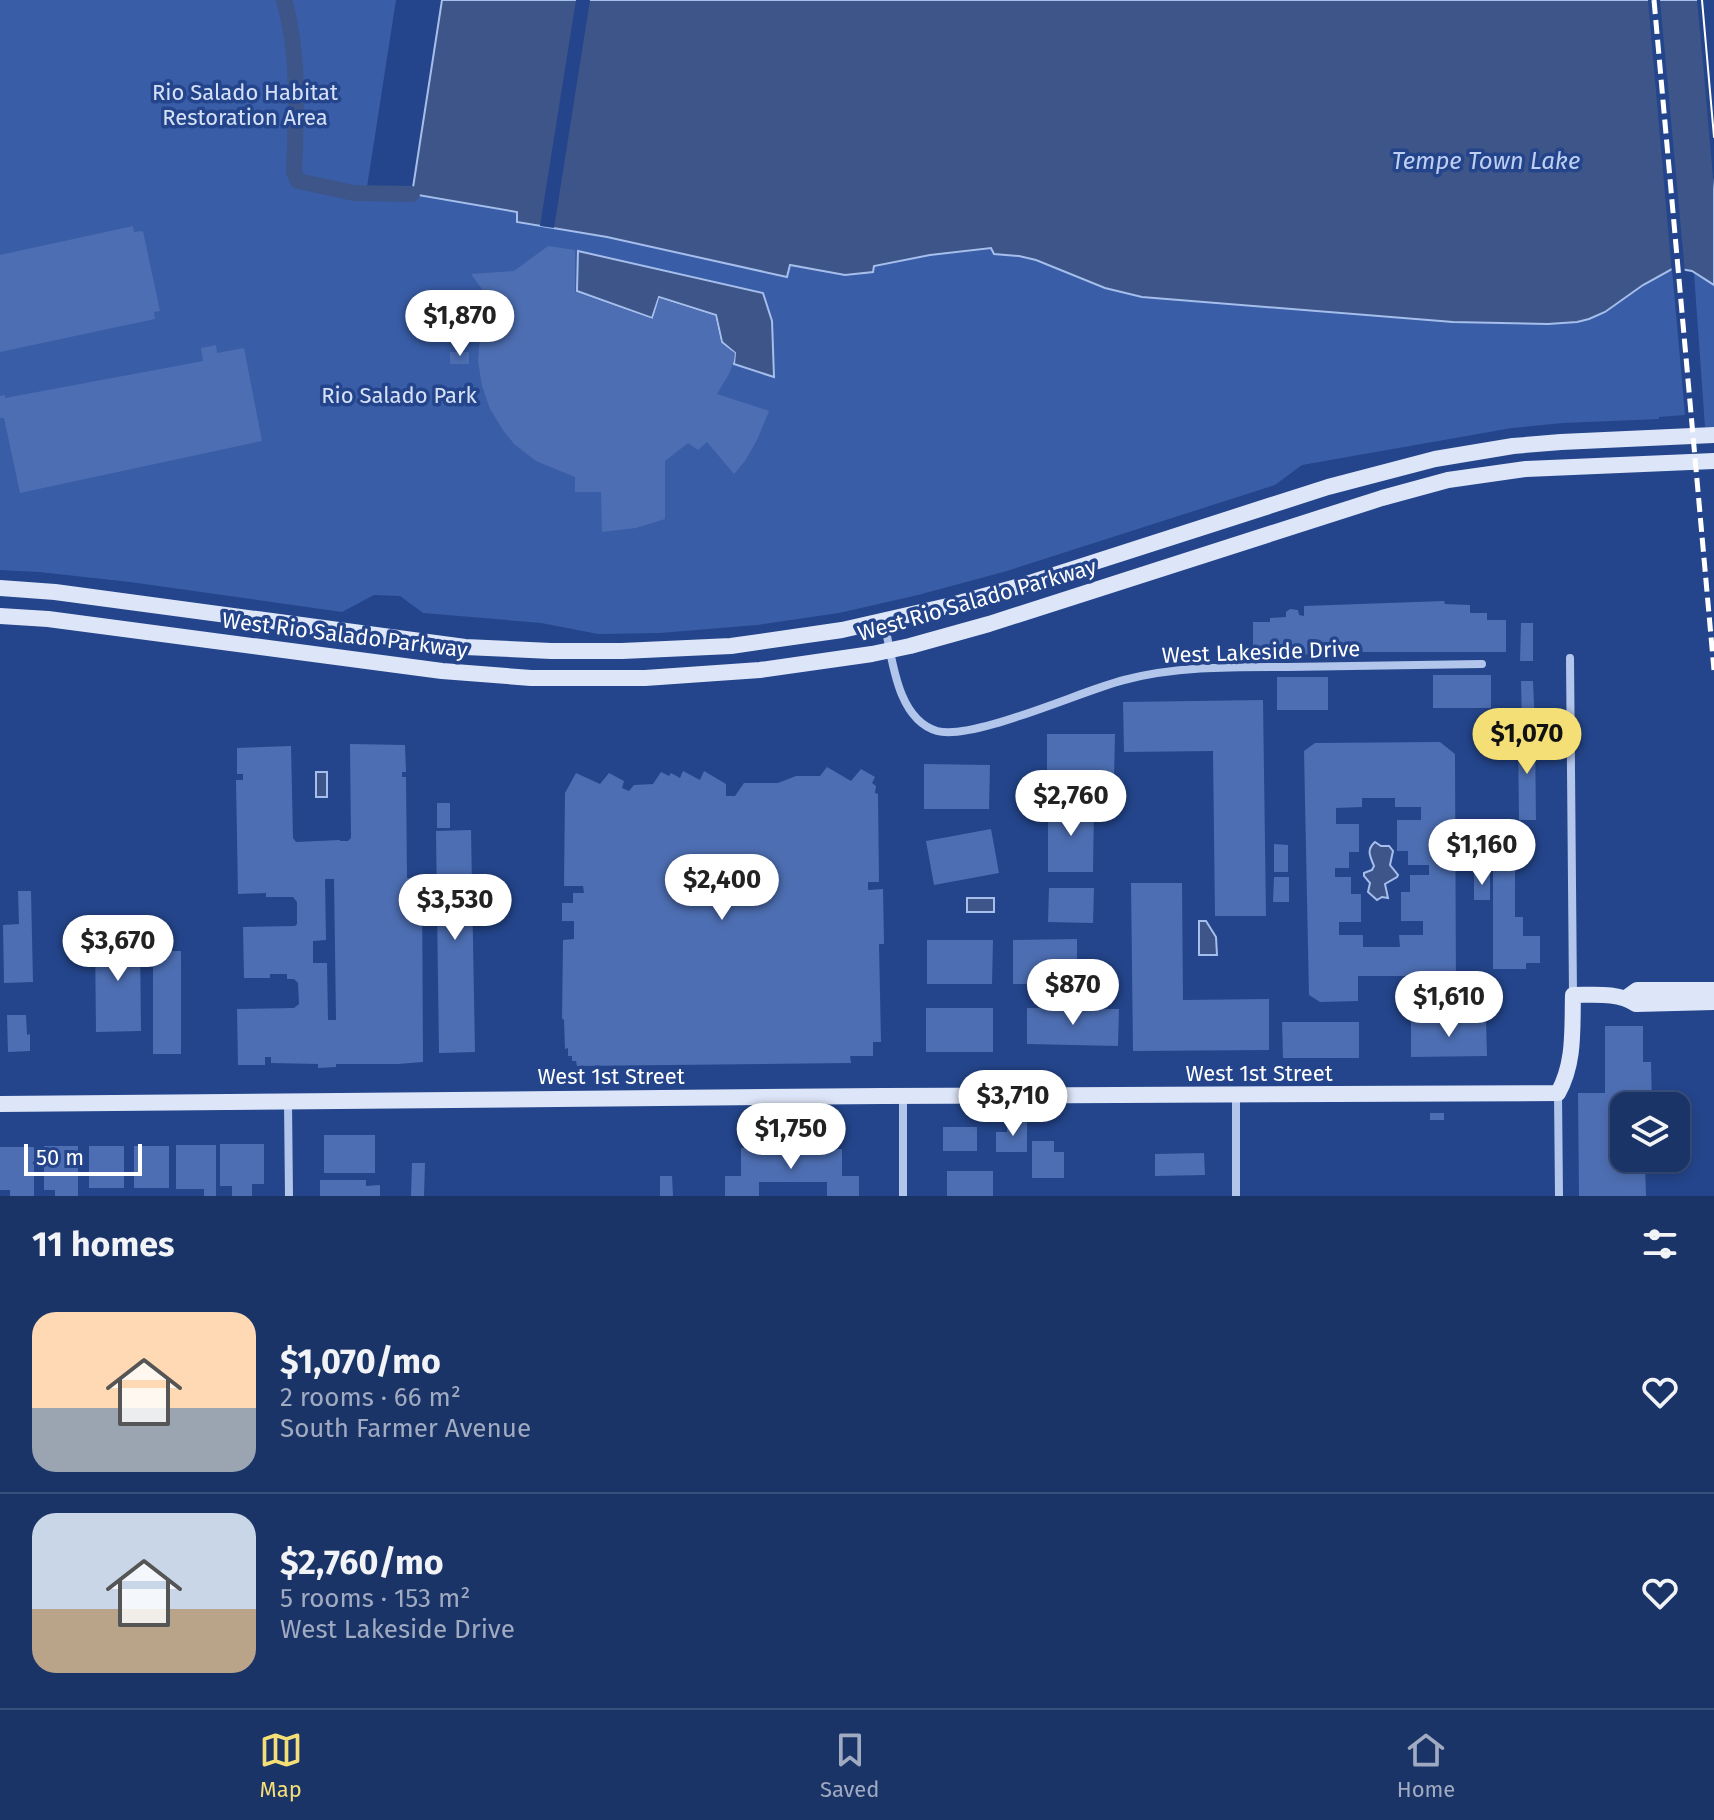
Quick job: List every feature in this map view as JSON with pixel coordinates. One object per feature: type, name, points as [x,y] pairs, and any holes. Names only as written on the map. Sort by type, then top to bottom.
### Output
[{"type":"main road","name":"West Rio Salado Parkway","points":[[0,588],[55,592],[465,647],[622,651],[706,648],[842,630],[952,605],[1328,487],[1435,459],[1549,443],[1714,435]]},
{"type":"main road","name":"West Rio Salado Parkway","points":[[0,616],[48,619],[442,671],[531,678],[721,674],[810,664],[891,650],[989,624],[1382,498],[1448,480],[1550,467],[1714,461]]},
{"type":"main road","points":[[1626,998],[1637,990],[1714,990]]},
{"type":"main road","points":[[1558,1093],[1571,1060],[1573,995],[1606,995],[1626,998],[1636,1004],[1714,1002]]},
{"type":"main road","name":"West 1st Street","points":[[0,1104],[1558,1093]]},
{"type":"street","name":"West Lakeside Drive","points":[[884,621],[906,705],[916,718],[938,731],[968,730],[1124,680],[1189,669],[1482,664]]},
{"type":"street","points":[[1570,658],[1573,995]]},
{"type":"street","points":[[1558,1093],[1559,1196]]},
{"type":"street","points":[[1236,1095],[1236,1196]]},
{"type":"street","points":[[903,1096],[903,1196]]},
{"type":"street","points":[[288,1101],[289,1196]]},
{"type":"green space","name":"Rio Salado Park","points":[[0,0],[396,0],[367,187],[518,212],[518,222],[607,237],[787,276],[789,265],[845,275],[873,272],[874,266],[930,255],[992,248],[994,254],[1036,260],[1105,288],[1142,297],[1453,322],[1548,324],[1589,319],[1605,312],[1672,269],[1685,415],[1512,428],[1302,465],[1275,485],[1007,571],[839,613],[757,625],[660,633],[598,634],[541,623],[423,613],[400,596],[374,595],[342,612],[130,582],[0,570]]},
{"type":"green space","points":[[1694,273],[1714,285],[1714,427],[1705,427]]},
{"type":"water","name":"Tempe Town Lake","points":[[442,0],[1714,0],[1714,285],[1692,271],[1672,269],[1605,312],[1577,322],[1453,322],[1142,297],[1105,288],[1036,260],[994,254],[991,248],[930,255],[874,266],[873,272],[845,275],[790,265],[787,277],[607,237],[517,222],[517,212],[412,194]]},
{"type":"water","points":[[578,251],[763,293],[772,321],[774,377],[734,364],[735,353],[722,342],[716,315],[659,297],[652,318],[577,291]]},
{"type":"water","points":[[316,772],[327,772],[327,797],[316,797]]},
{"type":"water","points":[[1375,842],[1389,846],[1393,851],[1390,865],[1398,875],[1385,884],[1388,898],[1377,900],[1368,892],[1370,883],[1364,876],[1374,866],[1370,850]]},
{"type":"water","points":[[967,898],[994,898],[994,912],[967,912]]},
{"type":"water","points":[[1199,921],[1206,921],[1216,937],[1217,955],[1199,955]]},
{"type":"pier","points":[[576,0],[590,0],[554,228],[540,226]]},
{"type":"pier","points":[[1648,0],[1660,0],[1685,273],[1672,274]]},
{"type":"pier","points":[[1697,0],[1714,0],[1714,189],[1703,63]]},
{"type":"building","points":[[133,226],[134,232],[143,231],[160,311],[154,312],[155,319],[0,352],[0,255]]},
{"type":"building","points":[[548,246],[575,250],[575,292],[653,319],[659,298],[715,316],[721,343],[735,353],[729,374],[717,394],[769,411],[757,440],[734,474],[707,442],[698,450],[688,443],[665,461],[665,519],[636,528],[602,532],[601,492],[575,492],[575,477],[536,461],[514,444],[490,409],[478,361],[480,336],[492,303],[471,274],[514,271]]},
{"type":"building","points":[[216,345],[217,353],[244,348],[262,441],[20,493],[4,418],[0,418],[0,396],[5,395],[5,398],[203,361],[201,348]]},
{"type":"building","points":[[450,352],[469,352],[469,364],[450,364]]},
{"type":"building","points":[[1444,601],[1445,604],[1470,605],[1470,613],[1487,613],[1487,620],[1506,620],[1506,652],[1314,652],[1253,657],[1253,622],[1270,622],[1270,618],[1286,617],[1290,609],[1298,610],[1299,615],[1304,616],[1304,606]]},
{"type":"building","points":[[1521,623],[1533,623],[1533,661],[1520,661]]},
{"type":"building","points":[[1433,675],[1491,675],[1491,708],[1433,708]]},
{"type":"building","points":[[1277,677],[1328,677],[1328,710],[1277,710]]},
{"type":"building","points":[[1521,681],[1533,681],[1535,727],[1522,727]]},
{"type":"building","points":[[1263,700],[1266,916],[1215,916],[1213,751],[1124,752],[1123,702]]},
{"type":"building","points":[[1518,731],[1535,731],[1536,820],[1519,820]]},
{"type":"building","points":[[1047,734],[1115,734],[1114,779],[1047,778]]},
{"type":"building","points":[[1440,742],[1455,754],[1456,993],[1445,1000],[1406,1001],[1405,976],[1358,976],[1358,1001],[1320,1002],[1309,995],[1304,751],[1315,743]],"holes":[[[1362,798],[1395,798],[1395,807],[1421,807],[1421,820],[1397,820],[1397,851],[1408,851],[1408,865],[1429,865],[1429,875],[1410,875],[1410,892],[1401,892],[1401,921],[1423,921],[1423,935],[1399,935],[1400,947],[1363,947],[1363,935],[1339,935],[1339,922],[1361,922],[1361,894],[1351,894],[1351,877],[1335,877],[1335,868],[1349,868],[1349,852],[1359,852],[1359,824],[1336,824],[1336,808],[1362,807]]]},
{"type":"building","points":[[350,744],[405,745],[406,772],[402,772],[402,777],[406,777],[407,878],[422,878],[423,1062],[336,1064],[336,1067],[318,1068],[318,1064],[271,1063],[271,1057],[265,1057],[265,1065],[238,1065],[237,1009],[294,1008],[299,1004],[298,983],[287,979],[287,974],[270,974],[270,978],[244,978],[243,927],[295,926],[297,902],[293,897],[266,897],[266,893],[238,894],[236,780],[243,780],[243,774],[237,774],[237,748],[291,746],[293,838],[296,842],[348,841],[351,838]],"holes":[[[325,879],[334,879],[336,1020],[328,1020],[327,963],[313,963],[313,941],[326,940]]]},
{"type":"building","points":[[924,764],[990,765],[989,809],[924,809]]},
{"type":"building","points":[[827,767],[851,781],[861,769],[875,777],[872,783],[878,794],[879,882],[868,882],[868,890],[883,889],[884,944],[879,944],[881,1042],[873,1042],[873,1056],[850,1056],[851,1063],[577,1066],[572,1056],[568,1056],[568,1048],[565,1049],[562,1018],[563,940],[574,939],[574,921],[562,921],[562,903],[573,903],[573,893],[584,893],[583,886],[564,886],[565,793],[576,773],[600,784],[609,773],[624,781],[622,788],[629,791],[634,785],[653,784],[661,772],[680,778],[683,771],[700,780],[704,771],[726,784],[726,796],[735,796],[744,783],[778,783],[796,776],[820,776]]},
{"type":"building","points":[[437,803],[450,803],[450,828],[437,828]]},
{"type":"building","points":[[1048,805],[1094,805],[1093,872],[1048,872]]},
{"type":"building","points":[[991,829],[999,873],[934,885],[926,841]]},
{"type":"building","points":[[471,830],[475,1052],[439,1053],[436,831]]},
{"type":"building","points":[[1474,842],[1489,842],[1490,868],[1475,868]]},
{"type":"building","points":[[1274,844],[1288,845],[1288,872],[1274,872]]},
{"type":"building","points":[[1515,867],[1515,917],[1523,917],[1523,936],[1540,936],[1540,963],[1526,963],[1526,969],[1493,969],[1493,868]]},
{"type":"building","points":[[1474,874],[1490,874],[1490,900],[1474,900]]},
{"type":"building","points":[[1274,877],[1289,877],[1289,902],[1273,902]]},
{"type":"building","points":[[1131,883],[1182,883],[1183,1000],[1269,999],[1269,1050],[1133,1051]]},
{"type":"building","points":[[1049,888],[1094,888],[1093,923],[1048,922]]},
{"type":"building","points":[[18,891],[31,891],[33,982],[4,983],[3,925],[19,924]]},
{"type":"building","points":[[95,935],[140,935],[141,1031],[96,1032]]},
{"type":"building","points":[[1077,939],[1077,984],[1013,984],[1013,940]]},
{"type":"building","points":[[927,940],[993,940],[992,984],[927,984]]},
{"type":"building","points":[[153,951],[181,951],[181,1054],[153,1054]]},
{"type":"building","points":[[926,1008],[993,1008],[993,1052],[926,1052]]},
{"type":"building","points":[[1027,1008],[1119,1009],[1118,1046],[1027,1044]]},
{"type":"building","points":[[7,1015],[26,1015],[30,1051],[8,1052]]},
{"type":"building","points":[[1411,1021],[1486,1021],[1487,1056],[1411,1057]]},
{"type":"building","points":[[1282,1022],[1359,1022],[1359,1058],[1283,1058]]},
{"type":"building","points":[[1605,1026],[1643,1026],[1643,1062],[1651,1062],[1652,1092],[1610,1092],[1610,1172],[1645,1172],[1646,1196],[1579,1196],[1578,1093],[1605,1093]]},
{"type":"building","points":[[1430,1113],[1444,1113],[1444,1120],[1430,1120]]},
{"type":"building","points":[[1007,1121],[1027,1121],[1027,1152],[996,1152],[996,1132],[1007,1132]]},
{"type":"building","points":[[943,1127],[977,1127],[977,1151],[943,1151]]},
{"type":"building","points":[[324,1135],[375,1135],[375,1173],[324,1173]]},
{"type":"building","points":[[1032,1141],[1054,1141],[1054,1152],[1064,1152],[1064,1178],[1032,1178]]},
{"type":"building","points":[[220,1144],[264,1144],[264,1184],[252,1184],[252,1196],[232,1196],[232,1186],[220,1186]]},
{"type":"building","points":[[176,1145],[216,1145],[216,1196],[204,1196],[204,1189],[176,1189]]},
{"type":"building","points":[[44,1146],[78,1146],[78,1196],[55,1196],[55,1190],[44,1190]]},
{"type":"building","points":[[89,1146],[124,1146],[124,1188],[89,1188]]},
{"type":"building","points":[[134,1146],[169,1146],[169,1188],[134,1188]]},
{"type":"building","points":[[0,1147],[34,1147],[34,1196],[10,1196],[10,1190],[0,1190]]},
{"type":"building","points":[[741,1148],[842,1149],[842,1176],[859,1176],[859,1196],[827,1196],[827,1182],[759,1182],[759,1196],[725,1196],[725,1176],[741,1176]]},
{"type":"building","points":[[1204,1153],[1205,1175],[1155,1176],[1155,1154]]},
{"type":"building","points":[[412,1163],[425,1163],[424,1196],[411,1196]]},
{"type":"building","points":[[947,1171],[993,1171],[993,1196],[947,1196]]},
{"type":"building","points":[[660,1176],[672,1176],[673,1196],[660,1196]]},
{"type":"building","points":[[320,1180],[366,1180],[366,1186],[380,1185],[380,1196],[320,1196]]},
{"type":"waterway","points":[[284,0],[295,64],[294,172],[298,181],[354,193],[412,194]]},
{"type":"tram line","points":[[1702,0],[1714,137]]},
{"type":"railway","points":[[1654,0],[1714,670]]},
{"type":"park label","name":"Rio Salado Habitat Restoration Area","points":[[245,104]]}]
